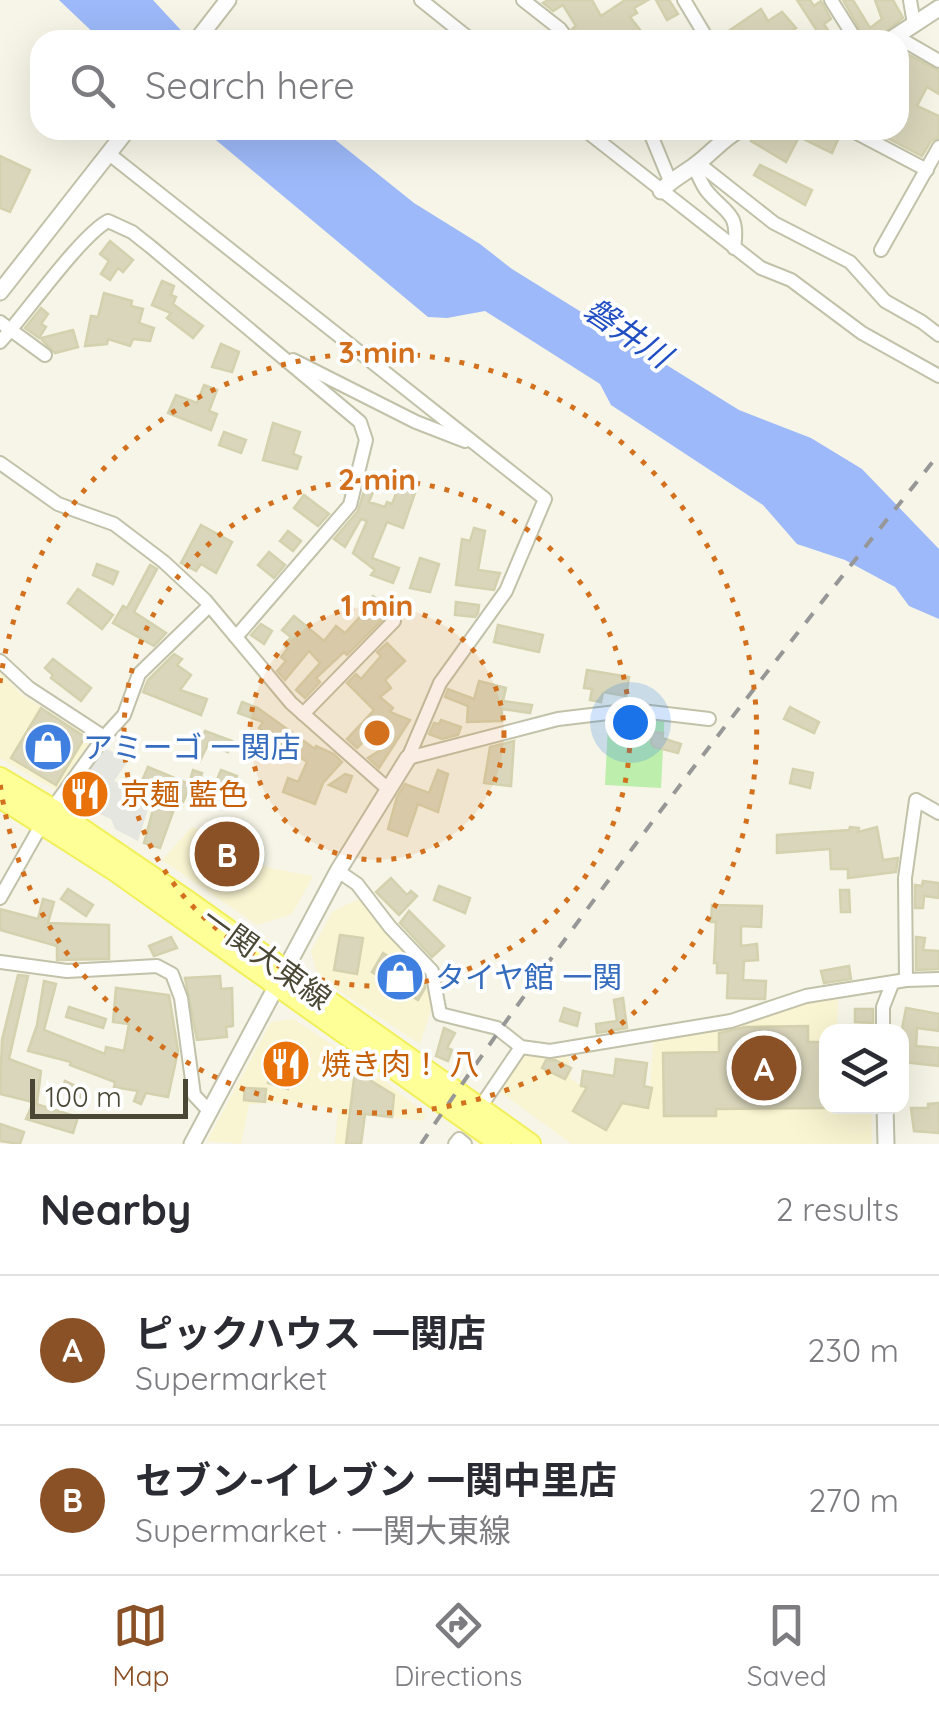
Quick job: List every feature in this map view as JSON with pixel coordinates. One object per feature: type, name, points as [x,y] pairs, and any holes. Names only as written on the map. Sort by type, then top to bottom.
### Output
[{"type":"main road","name":"一関大東線","points":[[0,778],[501,1144]]},
{"type":"main road","name":"一関大東線","points":[[0,797],[47,816]]},
{"type":"main road","name":"一関大東線","points":[[280,979],[530,1144]]},
{"type":"street","points":[[205,30],[228,0]]},
{"type":"street","points":[[421,0],[459,30]]},
{"type":"street","points":[[524,0],[561,30]]},
{"type":"street","points":[[684,0],[702,30]]},
{"type":"street","points":[[831,0],[850,30]]},
{"type":"street","points":[[910,0],[914,24]]},
{"type":"street","points":[[905,30],[939,8]]},
{"type":"street","points":[[909,45],[939,61]]},
{"type":"street","points":[[0,292],[119,140]]},
{"type":"street","points":[[599,140],[666,186],[761,268],[791,280],[862,333],[939,376]]},
{"type":"street","points":[[653,140],[666,186]]},
{"type":"street","points":[[666,186],[696,164],[717,140]]},
{"type":"street","points":[[870,140],[926,170]]},
{"type":"street","points":[[881,250],[939,147]]},
{"type":"street","points":[[112,148],[546,499],[506,592],[440,683],[408,758],[338,871],[192,1144]]},
{"type":"street","points":[[696,164],[706,189],[731,214],[738,228],[734,248]]},
{"type":"street","points":[[696,164],[774,223],[850,262],[885,301],[939,335]]},
{"type":"street","points":[[0,342],[5,326],[108,221],[132,232],[151,247],[360,422],[366,440],[350,505],[236,637]]},
{"type":"street","points":[[5,326],[45,355]]},
{"type":"street","points":[[272,352],[416,422],[478,446]]},
{"type":"street","points":[[0,463],[58,504],[131,534],[209,606],[304,714],[388,789]]},
{"type":"street","points":[[0,898],[47,816],[104,736],[124,715],[140,674],[209,606]]},
{"type":"street","points":[[304,714],[394,621]]},
{"type":"street","points":[[0,661],[29,688],[104,736]]},
{"type":"street","points":[[408,758],[558,718],[632,710],[708,719]]},
{"type":"street","points":[[882,1024],[883,1008],[899,982],[905,878],[916,800],[939,813]]},
{"type":"street","points":[[338,871],[358,884],[390,927],[432,971],[440,1014],[498,1028],[521,1047],[554,1051],[731,1021],[806,996],[939,979]]},
{"type":"street","points":[[0,962],[67,970],[157,966],[172,974],[181,998],[194,1095],[210,1112]]},
{"type":"street","points":[[480,1109],[521,1047]]},
{"type":"street","points":[[885,1114],[886,1144]]},
{"type":"street","points":[[455,1144],[459,1139],[466,1144]]},
{"type":"shaded area","points":[[0,672],[21,694],[86,735],[90,742],[56,790],[0,758]]},
{"type":"shaded area","points":[[107,749],[128,761],[114,781],[151,799],[138,841],[115,829],[111,819],[91,810],[103,789],[82,775],[101,750]]},
{"type":"shaded area","points":[[192,827],[223,839],[269,868],[313,876],[292,914],[257,925],[162,860]]},
{"type":"shaded area","points":[[361,898],[429,974],[432,1007],[420,1044],[318,977],[311,951],[333,911]]},
{"type":"shaded area","points":[[838,999],[837,1024],[819,1024],[819,1114],[871,1114],[872,1144],[572,1144],[499,1091],[525,1052],[568,1053],[571,1079],[629,1104],[648,1106],[654,1037],[799,1002]]},
{"type":"shaded area","points":[[293,1019],[365,1066],[426,1114],[423,1121],[365,1114],[361,1144],[335,1144],[338,1109],[291,1102],[249,1104],[241,1144],[207,1141],[271,1022]]},
{"type":"green space","points":[[609,705],[665,708],[661,788],[605,785]]},
{"type":"water","points":[[59,0],[153,0],[181,30],[90,30]]},
{"type":"water","points":[[216,140],[335,140],[414,203],[512,269],[739,410],[811,438],[862,469],[939,549],[939,619],[909,606],[895,587],[845,560],[797,544],[763,505],[611,405],[600,384],[485,311],[428,317]]},
{"type":"building","points":[[592,0],[601,16],[625,0],[648,0],[634,8],[637,13],[630,17],[640,30],[573,30],[576,26],[563,5],[553,11],[543,3]]},
{"type":"building","points":[[656,0],[669,0],[678,14],[667,20]]},
{"type":"building","points":[[797,0],[810,0],[814,6],[821,1],[831,19],[824,24],[828,30],[816,30]]},
{"type":"building","points":[[843,0],[853,0],[870,28],[882,19],[875,0],[893,0],[903,18],[888,30],[860,30]]},
{"type":"building","points":[[761,9],[768,21],[782,12],[796,28],[793,30],[730,30]]},
{"type":"building","points":[[909,55],[939,71],[939,94],[927,87],[917,106],[939,116],[939,137],[931,141],[922,156],[891,140],[909,140]]},
{"type":"building","points":[[752,140],[797,140],[786,162]]},
{"type":"building","points":[[805,140],[838,140],[832,153]]},
{"type":"building","points":[[0,156],[30,170],[10,212],[0,208]]},
{"type":"building","points":[[760,165],[812,190],[805,205],[754,175]]},
{"type":"building","points":[[110,241],[133,260],[123,272],[118,268],[110,280],[101,274],[109,261],[100,254]]},
{"type":"building","points":[[162,281],[174,286],[173,304],[203,326],[193,338],[167,318],[171,313],[152,305]]},
{"type":"building","points":[[104,293],[132,301],[131,306],[143,309],[139,323],[154,328],[150,341],[133,339],[130,346],[108,339],[107,344],[85,346],[91,316],[98,317]]},
{"type":"building","points":[[41,308],[48,314],[41,324],[46,327],[39,338],[25,328]]},
{"type":"building","points":[[73,330],[78,347],[55,353],[41,338]]},
{"type":"building","points":[[221,344],[239,352],[232,372],[212,367]]},
{"type":"building","points":[[204,385],[217,390],[209,411],[217,414],[211,430],[168,413],[176,395],[197,403]]},
{"type":"building","points":[[273,423],[300,432],[293,454],[301,457],[297,469],[263,460]]},
{"type":"building","points":[[224,432],[246,440],[241,453],[219,445]]},
{"type":"building","points":[[401,481],[417,487],[403,528],[387,522],[372,558],[399,568],[393,583],[371,575],[375,570],[353,553],[367,521],[361,519],[345,547],[334,539],[358,511],[366,484],[375,487],[369,502],[385,507],[387,502],[392,504]]},
{"type":"building","points":[[304,495],[329,514],[318,526],[294,508]]},
{"type":"building","points":[[201,525],[232,542],[216,573],[201,564],[196,571],[181,563]]},
{"type":"building","points":[[474,528],[485,531],[478,570],[500,573],[494,590],[456,585],[462,539],[470,541]]},
{"type":"building","points":[[288,531],[301,541],[293,551],[280,541]]},
{"type":"building","points":[[269,552],[285,565],[274,578],[258,565]]},
{"type":"building","points":[[420,558],[439,564],[430,592],[410,588]]},
{"type":"building","points":[[97,564],[118,572],[113,584],[93,575]]},
{"type":"building","points":[[150,565],[157,569],[134,612],[166,633],[154,646],[113,623],[123,606],[127,608]]},
{"type":"building","points":[[78,589],[113,615],[102,629],[68,603]]},
{"type":"building","points":[[373,596],[390,612],[347,655],[344,652],[316,678],[320,682],[305,698],[296,690],[320,663],[309,651],[285,680],[277,671],[286,661],[281,657],[291,637],[282,630],[294,616],[324,641],[336,626],[345,633],[368,608],[365,606]]},
{"type":"building","points":[[456,602],[479,605],[478,613],[475,617],[455,615]]},
{"type":"building","points":[[261,624],[272,631],[264,644],[251,635]]},
{"type":"building","points":[[498,625],[543,635],[539,652],[494,642]]},
{"type":"building","points":[[387,643],[405,661],[385,680],[391,688],[380,697],[393,708],[390,712],[410,720],[379,768],[368,758],[379,751],[364,741],[357,748],[347,739],[374,710],[347,683],[356,674],[361,679]]},
{"type":"building","points":[[174,654],[182,659],[177,665],[191,675],[180,690],[207,699],[201,715],[143,692],[148,680]]},
{"type":"building","points":[[53,659],[91,688],[81,701],[51,678],[53,675],[45,668]]},
{"type":"building","points":[[587,670],[629,677],[626,696],[603,692],[601,702],[590,700],[592,689],[584,688]]},
{"type":"building","points":[[479,681],[506,688],[503,701],[532,705],[530,713],[502,709],[502,721],[467,722],[468,706],[445,697],[448,689],[474,699]]},
{"type":"building","points":[[242,702],[258,708],[315,749],[316,746],[334,754],[342,762],[323,783],[315,804],[283,792],[288,778],[298,782],[307,762],[259,728],[263,722],[238,713]]},
{"type":"building","points":[[790,707],[819,722],[814,733],[784,719]]},
{"type":"building","name":"アミーゴ 一関店","points":[[41,708],[85,737],[56,785],[11,758]]},
{"type":"building","points":[[441,720],[461,727],[458,735],[442,739],[429,734],[434,723]]},
{"type":"building","points":[[205,731],[232,741],[228,752],[208,744],[200,761],[193,758]]},
{"type":"building","points":[[653,732],[663,733],[662,738],[681,744],[678,753],[654,747]]},
{"type":"building","points":[[514,741],[511,786],[484,783],[490,747]]},
{"type":"building","points":[[148,767],[189,784],[193,770],[202,773],[197,790],[189,788],[183,802],[142,781]]},
{"type":"building","points":[[793,769],[813,773],[810,788],[790,783]]},
{"type":"building","points":[[221,770],[237,776],[233,788],[216,782]]},
{"type":"building","points":[[438,770],[448,774],[438,812],[418,804],[407,836],[388,829],[405,784],[429,793]]},
{"type":"building","points":[[345,774],[352,776],[346,792],[329,785]]},
{"type":"building","points":[[84,782],[96,788],[87,807],[74,800]]},
{"type":"building","points":[[154,806],[173,812],[160,848],[144,843]]},
{"type":"building","points":[[877,827],[883,860],[898,858],[896,872],[848,878],[848,869],[831,869],[830,849],[777,853],[777,835],[859,828],[858,832]]},
{"type":"building","points":[[219,838],[246,855],[235,871],[209,853]]},
{"type":"building","points":[[391,878],[407,895],[411,891],[417,896],[399,915],[376,892]]},
{"type":"building","points":[[923,881],[939,883],[939,898],[924,896],[923,908],[915,908],[915,885],[922,886]]},
{"type":"building","points":[[439,886],[470,898],[465,913],[434,900]]},
{"type":"building","points":[[68,889],[93,905],[86,916],[61,899]]},
{"type":"building","points":[[840,890],[849,890],[850,912],[841,912]]},
{"type":"building","points":[[43,899],[54,902],[48,923],[109,925],[109,959],[57,960],[57,946],[0,930],[0,909],[38,919]]},
{"type":"building","points":[[712,905],[762,906],[761,927],[741,926],[741,946],[757,944],[758,960],[744,961],[743,980],[766,981],[765,999],[727,998],[728,973],[717,973],[714,963],[716,922],[711,922]]},
{"type":"building","points":[[409,911],[444,946],[432,957],[400,923]]},
{"type":"building","points":[[340,935],[363,938],[357,974],[334,970]]},
{"type":"building","points":[[171,937],[177,948],[154,956],[149,946]]},
{"type":"building","points":[[916,937],[925,938],[923,950],[939,951],[939,969],[916,970]]},
{"type":"building","name":"タイヤ館 一関","points":[[383,953],[423,978],[425,988],[418,1000],[372,972]]},
{"type":"building","points":[[849,966],[851,979],[824,983],[821,971]]},
{"type":"building","points":[[18,975],[28,976],[9,1059],[41,1071],[37,1103],[0,1094],[2,1040]]},
{"type":"building","points":[[220,976],[221,989],[232,988],[233,1026],[226,1027],[227,1037],[197,1040],[185,978]]},
{"type":"building","points":[[44,981],[56,984],[44,1030],[105,1054],[106,1047],[124,1051],[129,1024],[113,1022],[116,988],[169,995],[178,1051],[168,1097],[146,1093],[141,1104],[134,1101],[138,1091],[114,1087],[115,1082],[70,1065],[71,1062],[28,1051]]},
{"type":"building","points":[[623,998],[627,1028],[597,1033],[596,1024],[617,1021],[614,1000]]},
{"type":"building","points":[[69,1007],[106,1019],[103,1028],[66,1017]]},
{"type":"building","points":[[564,1008],[580,1013],[577,1026],[560,1021]]},
{"type":"building","points":[[906,1008],[939,1014],[939,1031],[917,1028],[916,1046],[939,1048],[939,1066],[909,1063],[909,1024],[903,1024]]},
{"type":"building","points":[[855,1009],[873,1009],[873,1023],[855,1022]]},
{"type":"building","points":[[808,1026],[808,1042],[819,1042],[819,1108],[716,1109],[716,1116],[664,1116],[663,1053],[719,1052],[719,1033],[745,1027]]},
{"type":"building","points":[[444,1028],[455,1033],[447,1048],[452,1050],[448,1061],[436,1056]]},
{"type":"building","points":[[277,1050],[297,1055],[288,1089],[268,1083]]},
{"type":"building","points":[[616,1059],[647,1063],[644,1086],[652,1088],[648,1108],[622,1103],[606,1130],[573,1111],[587,1087],[581,1086],[583,1071],[614,1076]]},
{"type":"building","points":[[546,1060],[571,1068],[565,1079],[542,1068]]},
{"type":"building","points":[[355,1071],[394,1095],[392,1117],[365,1114],[361,1144],[346,1144]]},
{"type":"building","points":[[65,1081],[88,1092],[85,1099],[62,1090]]},
{"type":"building","points":[[245,1088],[266,1089],[265,1102],[244,1100]]},
{"type":"building","points":[[33,1103],[78,1117],[73,1133],[26,1119]]},
{"type":"building","points":[[939,1103],[939,1133],[914,1131],[911,1108]]},
{"type":"building","points":[[0,1124],[24,1132],[20,1144],[0,1141]]},
{"type":"railway","points":[[421,1144],[608,880],[939,454]]},
{"type":"place","name":"アミーゴ 一関店","points":[[48,747]]},
{"type":"place","name":"京麺 藍色","points":[[85,794]]},
{"type":"place","name":"セブン-イレブン 一関中里店","points":[[227,854]]},
{"type":"place","name":"タイヤ館 一関","points":[[400,977]]},
{"type":"place","name":"焼き肉！ 八","points":[[286,1064]]},
{"type":"place","name":"ピックハウス 一関店","points":[[764,1068]]},
{"type":"water label","name":"磐井川","points":[[628,332]]}]
